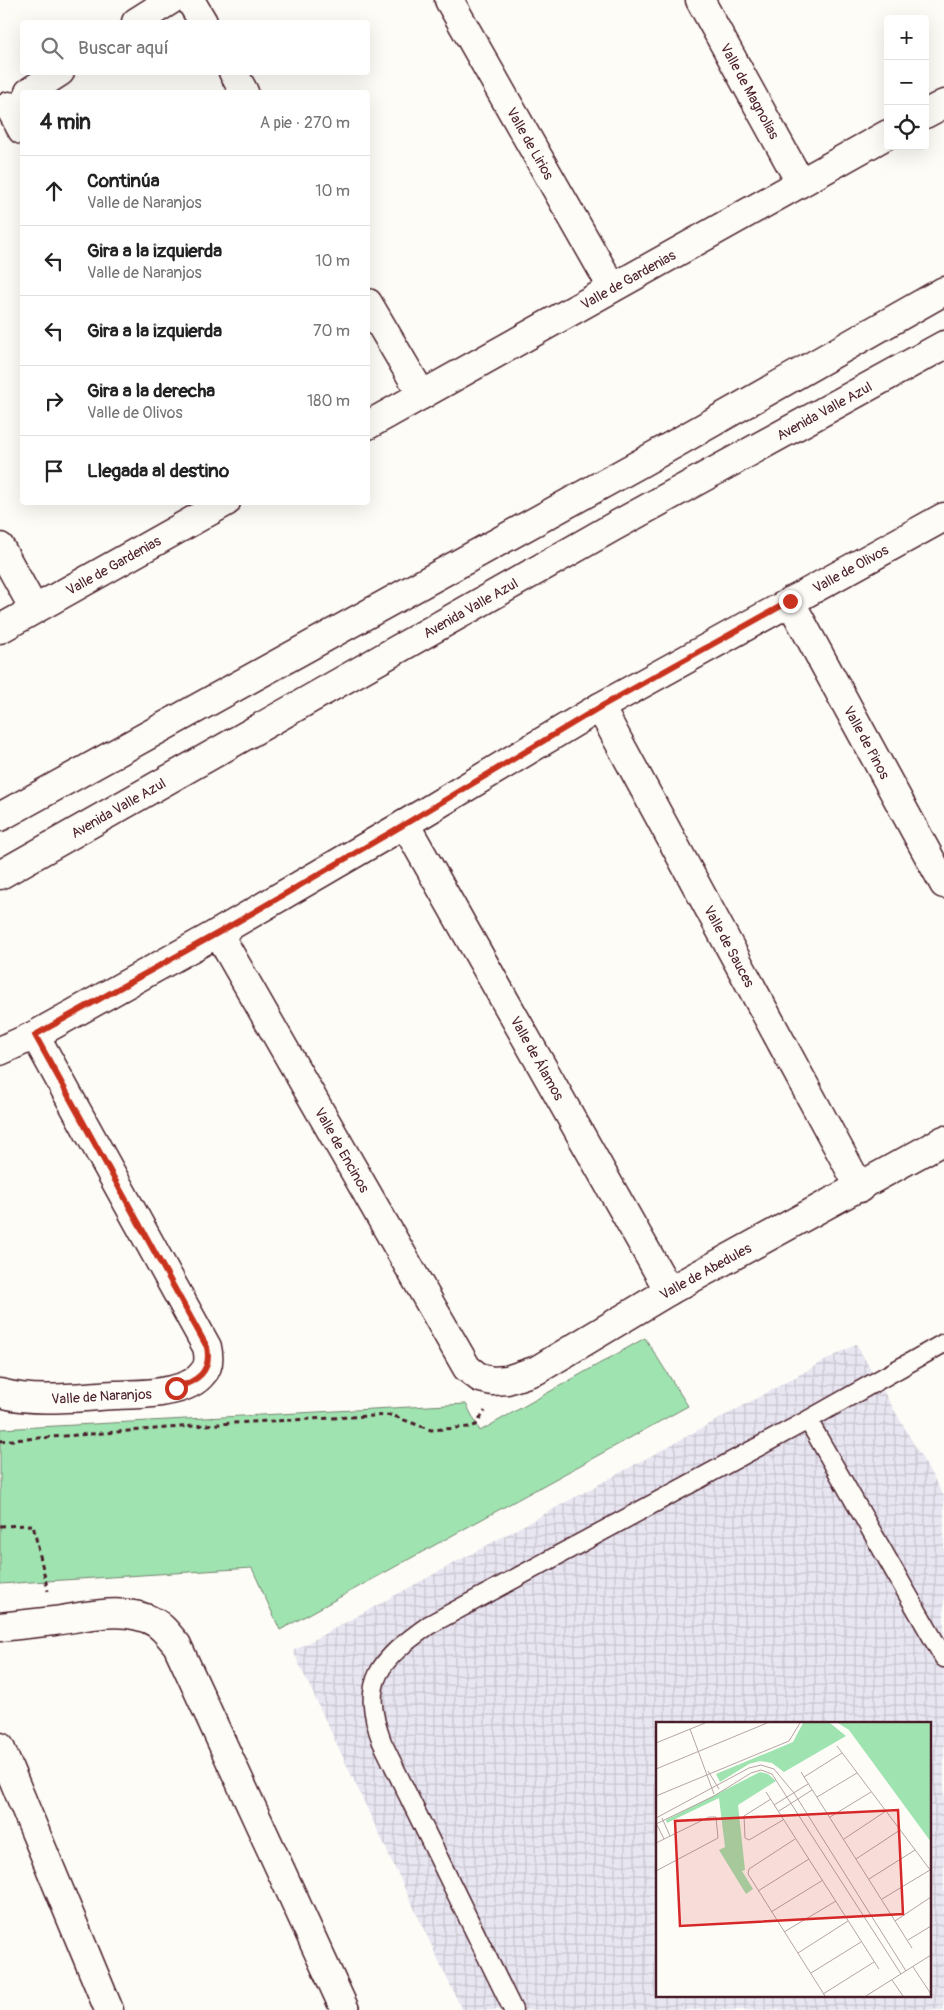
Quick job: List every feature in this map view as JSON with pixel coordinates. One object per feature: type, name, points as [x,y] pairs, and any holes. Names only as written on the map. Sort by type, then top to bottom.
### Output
[{"type":"street","points":[[139,20],[170,0]]},
{"type":"street","points":[[190,0],[202,20]]},
{"type":"street","name":"Valle de Lirios","points":[[449,0],[612,287]]},
{"type":"street","name":"Valle de Magnolias","points":[[700,0],[800,182]]},
{"type":"street","points":[[33,90],[56,75]]},
{"type":"street","points":[[235,75],[243,90]]},
{"type":"street","points":[[15,102],[20,122]]},
{"type":"street","points":[[929,112],[944,104]]},
{"type":"street","name":"Valle de Gardenias","points":[[370,424],[884,136]]},
{"type":"street","points":[[0,817],[641,463],[944,291]]},
{"type":"street","points":[[370,306],[422,395]]},
{"type":"street","name":"Avenida Valle Azul","points":[[0,875],[613,527],[944,345]]},
{"type":"street","points":[[641,463],[662,501]]},
{"type":"street","points":[[591,490],[613,527]]},
{"type":"street","name":"Valle de Gardenias","points":[[0,629],[221,505]]},
{"type":"street","name":"Valle de Olivos","points":[[0,1050],[35,1035],[218,933],[600,707],[944,517]]},
{"type":"street","points":[[0,547],[34,609]]},
{"type":"street","name":"Valle de Pinos","points":[[790,601],[944,884]]},
{"type":"street","name":"Valle de Sauces","points":[[600,707],[860,1188]]},
{"type":"street","name":"Valle de Álamos","points":[[405,824],[670,1291]]},
{"type":"street","name":"Valle de Encinos","points":[[218,933],[467,1368],[480,1378],[492,1381]]},
{"type":"street","name":"Valle de Naranjos","points":[[0,1393],[15,1397],[52,1399],[164,1392],[187,1385],[204,1373],[208,1365],[207,1347],[35,1035]]},
{"type":"street","name":"Valle de Abedules","points":[[492,1381],[507,1380],[537,1370],[670,1291],[944,1140]]},
{"type":"street","points":[[0,1628],[105,1614],[132,1615],[156,1623],[167,1632],[177,1645],[345,2010]]},
{"type":"street","points":[[0,1747],[109,2010]]},
{"type":"lane","points":[[513,2010],[382,1742],[372,1706],[373,1686],[381,1669],[392,1654],[429,1625],[808,1420],[944,1343]]},
{"type":"lane","points":[[808,1420],[944,1658]]},
{"type":"path","points":[[0,1441],[232,1423],[391,1415],[431,1430],[469,1427],[476,1425],[484,1413],[492,1381]]},
{"type":"path","points":[[0,1526],[33,1525],[54,1621]]},
{"type":"shaded area","points":[[856,1344],[944,1496],[944,2010],[462,2010],[293,1651]]},
{"type":"green space","points":[[645,1338],[688,1406],[280,1630],[252,1568],[0,1584],[0,1429],[466,1404],[480,1431]]},
{"type":"route","points":[[176,1388],[187,1385],[204,1373],[208,1365],[207,1347],[35,1035],[218,933],[600,707],[790,601]]}]
